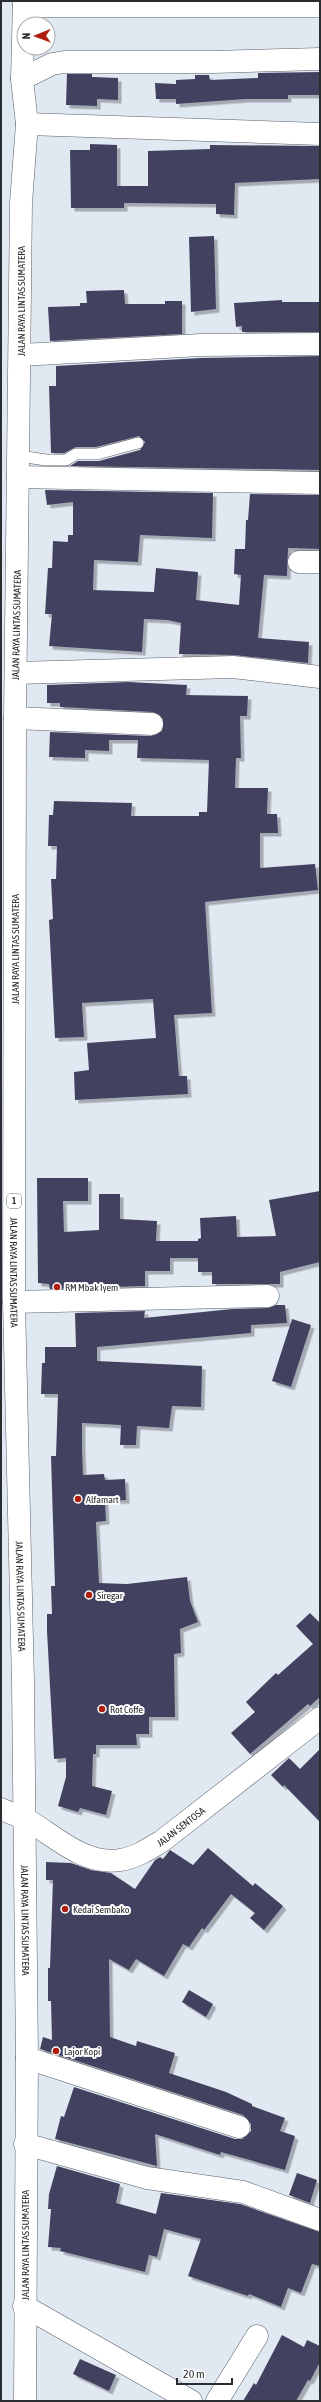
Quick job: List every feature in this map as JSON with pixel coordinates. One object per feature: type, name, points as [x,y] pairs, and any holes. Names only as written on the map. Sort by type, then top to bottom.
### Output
[{"type":"main road","points":[[24,3],[320,6]]},
{"type":"main road","name":"JALAN RAYA LINTAS SUMATERA","points":[[24,3],[22,79],[27,124],[21,203],[21,355],[15,718],[14,1302],[27,2058],[25,2144],[24,2401]]},
{"type":"main road","points":[[22,79],[52,64],[64,62],[220,62],[320,59]]},
{"type":"main road","points":[[27,124],[320,134]]},
{"type":"main road","points":[[21,355],[201,345],[320,344]]},
{"type":"main road","points":[[18,467],[320,483]]},
{"type":"main road","points":[[16,673],[233,667],[320,677]]},
{"type":"main road","points":[[15,718],[152,724]]},
{"type":"main road","points":[[14,1302],[268,1296]]},
{"type":"main road","name":"JALAN SENTOSA","points":[[1,1809],[24,1819],[81,1853],[100,1859],[120,1860],[138,1854],[162,1841],[320,1718]]},
{"type":"main road","points":[[27,2058],[239,2127]]},
{"type":"main road","points":[[25,2144],[147,2178],[238,2191],[320,2220]]},
{"type":"main road","points":[[24,2306],[191,2401]]},
{"type":"main road","points":[[217,2401],[258,2336]]},
{"type":"lane","points":[[18,467],[46,460],[66,460],[76,454],[97,454],[138,443]]},
{"type":"building","points":[[320,72],[320,95],[288,95],[288,99],[246,99],[176,104],[176,99],[156,99],[155,83],[176,84],[176,80],[195,79],[195,75],[209,75],[210,80],[258,78],[258,73]]},
{"type":"building","points":[[67,74],[92,74],[92,77],[118,78],[118,100],[97,99],[97,106],[66,105]]},
{"type":"building","points":[[90,144],[117,145],[117,186],[148,186],[148,151],[210,149],[210,145],[320,146],[320,179],[235,183],[234,215],[216,214],[216,204],[124,203],[124,208],[71,208],[70,150],[90,150]]},
{"type":"building","points":[[214,236],[216,309],[191,312],[189,237]]},
{"type":"building","points":[[124,290],[125,304],[165,304],[165,301],[182,301],[182,334],[50,341],[48,307],[80,306],[80,303],[87,303],[86,291]]},
{"type":"building","points":[[282,300],[282,302],[320,302],[320,332],[242,332],[242,326],[236,327],[234,303]]},
{"type":"building","points":[[320,356],[320,470],[70,466],[78,461],[99,461],[140,450],[145,442],[139,436],[96,447],[76,447],[64,453],[51,453],[49,386],[56,386],[56,366],[201,358]]},
{"type":"building","points":[[45,490],[213,493],[212,538],[140,535],[138,562],[94,560],[93,590],[154,592],[156,568],[198,572],[196,600],[239,605],[241,575],[234,574],[235,549],[245,549],[246,520],[248,520],[250,494],[320,495],[320,549],[288,548],[287,576],[264,575],[258,638],[309,642],[308,663],[234,655],[179,654],[181,623],[167,620],[144,619],[142,652],[49,646],[52,614],[45,614],[48,568],[52,568],[53,541],[68,542],[68,535],[73,535],[73,502],[47,505]]},
{"type":"building","points":[[128,682],[187,685],[186,695],[248,696],[247,716],[240,716],[241,758],[236,758],[235,788],[268,788],[267,814],[277,814],[278,833],[260,833],[260,868],[315,864],[318,890],[205,902],[212,1013],[174,1015],[179,1076],[187,1076],[188,1094],[75,1100],[74,1072],[89,1070],[87,1043],[156,1038],[153,999],[82,1003],[84,1037],[55,1038],[49,920],[53,919],[51,879],[56,879],[57,846],[48,846],[49,815],[53,815],[54,801],[132,803],[131,816],[199,816],[199,812],[207,812],[209,760],[137,758],[138,740],[109,740],[109,751],[85,750],[85,758],[49,757],[50,732],[151,736],[162,731],[163,719],[153,712],[60,707],[60,703],[47,703],[47,685]]},
{"type":"building","points":[[37,1178],[88,1178],[88,1201],[63,1201],[64,1232],[99,1230],[99,1194],[120,1194],[120,1219],[157,1221],[156,1241],[198,1241],[198,1239],[201,1238],[200,1218],[236,1216],[237,1237],[276,1236],[269,1200],[320,1191],[320,1262],[280,1272],[280,1284],[212,1284],[212,1272],[198,1272],[198,1258],[170,1258],[170,1271],[145,1271],[145,1286],[50,1289],[49,1284],[38,1283]]},
{"type":"building","points":[[276,1305],[285,1305],[287,1323],[251,1325],[251,1333],[97,1347],[97,1361],[202,1366],[201,1407],[172,1406],[169,1428],[137,1426],[136,1445],[120,1445],[121,1425],[82,1423],[83,1475],[104,1474],[105,1480],[125,1479],[126,1500],[105,1501],[106,1521],[96,1522],[99,1583],[127,1584],[187,1577],[190,1601],[198,1622],[180,1629],[181,1653],[174,1654],[175,1717],[149,1717],[149,1734],[136,1734],[137,1745],[96,1745],[96,1754],[93,1754],[92,1786],[112,1791],[106,1815],[80,1808],[78,1812],[58,1806],[66,1777],[66,1758],[54,1759],[47,1614],[52,1614],[51,1586],[55,1586],[51,1456],[56,1456],[58,1394],[41,1394],[42,1363],[45,1363],[45,1347],[76,1347],[75,1313],[145,1311],[144,1318],[232,1309],[268,1308]]},
{"type":"building","points":[[292,1319],[311,1325],[291,1387],[272,1381]]},
{"type":"building","points":[[310,1613],[320,1623],[320,1697],[310,1706],[308,1704],[250,1754],[231,1733],[255,1712],[246,1702],[276,1673],[278,1675],[313,1644],[296,1626]]},
{"type":"building","points":[[320,1749],[320,1822],[284,1785],[283,1787],[271,1775],[289,1758],[300,1769]]},
{"type":"building","points":[[208,1848],[253,1886],[255,1883],[283,1906],[264,1930],[250,1918],[255,1913],[231,1894],[204,1930],[202,1928],[189,1947],[183,1944],[164,1976],[136,1959],[129,1970],[109,1959],[110,2037],[136,2046],[137,2041],[175,2053],[169,2073],[226,2092],[252,2104],[252,2106],[285,2118],[280,2131],[295,2136],[285,2170],[221,2152],[220,2155],[155,2134],[157,2166],[55,2139],[61,2116],[64,2117],[74,2087],[235,2139],[242,2139],[251,2131],[251,2124],[243,2115],[40,2049],[43,2037],[52,2040],[51,2001],[48,2001],[48,1968],[50,1968],[53,1880],[46,1880],[46,1862],[71,1863],[91,1870],[111,1873],[135,1889],[155,1860],[160,1857],[163,1859],[170,1850],[193,1865]]},
{"type":"building","points":[[189,1990],[213,2004],[206,2017],[182,2002]]},
{"type":"building","points":[[57,2166],[120,2184],[116,2203],[156,2214],[161,2193],[240,2204],[320,2232],[320,2266],[312,2264],[301,2293],[288,2288],[281,2307],[249,2294],[248,2296],[188,2276],[201,2239],[164,2229],[157,2257],[149,2255],[145,2272],[60,2251],[61,2248],[48,2247],[51,2209],[48,2209],[49,2194]]},
{"type":"building","points":[[297,2173],[317,2180],[310,2203],[289,2195]]},
{"type":"building","points":[[282,2335],[304,2347],[307,2340],[320,2346],[320,2362],[310,2381],[308,2380],[296,2401],[243,2401],[254,2383],[256,2385]]},
{"type":"building","points":[[80,2359],[116,2375],[109,2391],[73,2374]]},
{"type":"place","name":"RM Mbak Iyem","points":[[57,1287]]},
{"type":"place","name":"Alfamart","points":[[78,1499]]},
{"type":"place","name":"Siregar","points":[[89,1595]]},
{"type":"place","name":"Rot Coffe","points":[[102,1709]]},
{"type":"place","name":"Kedai Sembako","points":[[65,1909]]},
{"type":"place","name":"Lajor Kopi","points":[[56,2051]]}]
